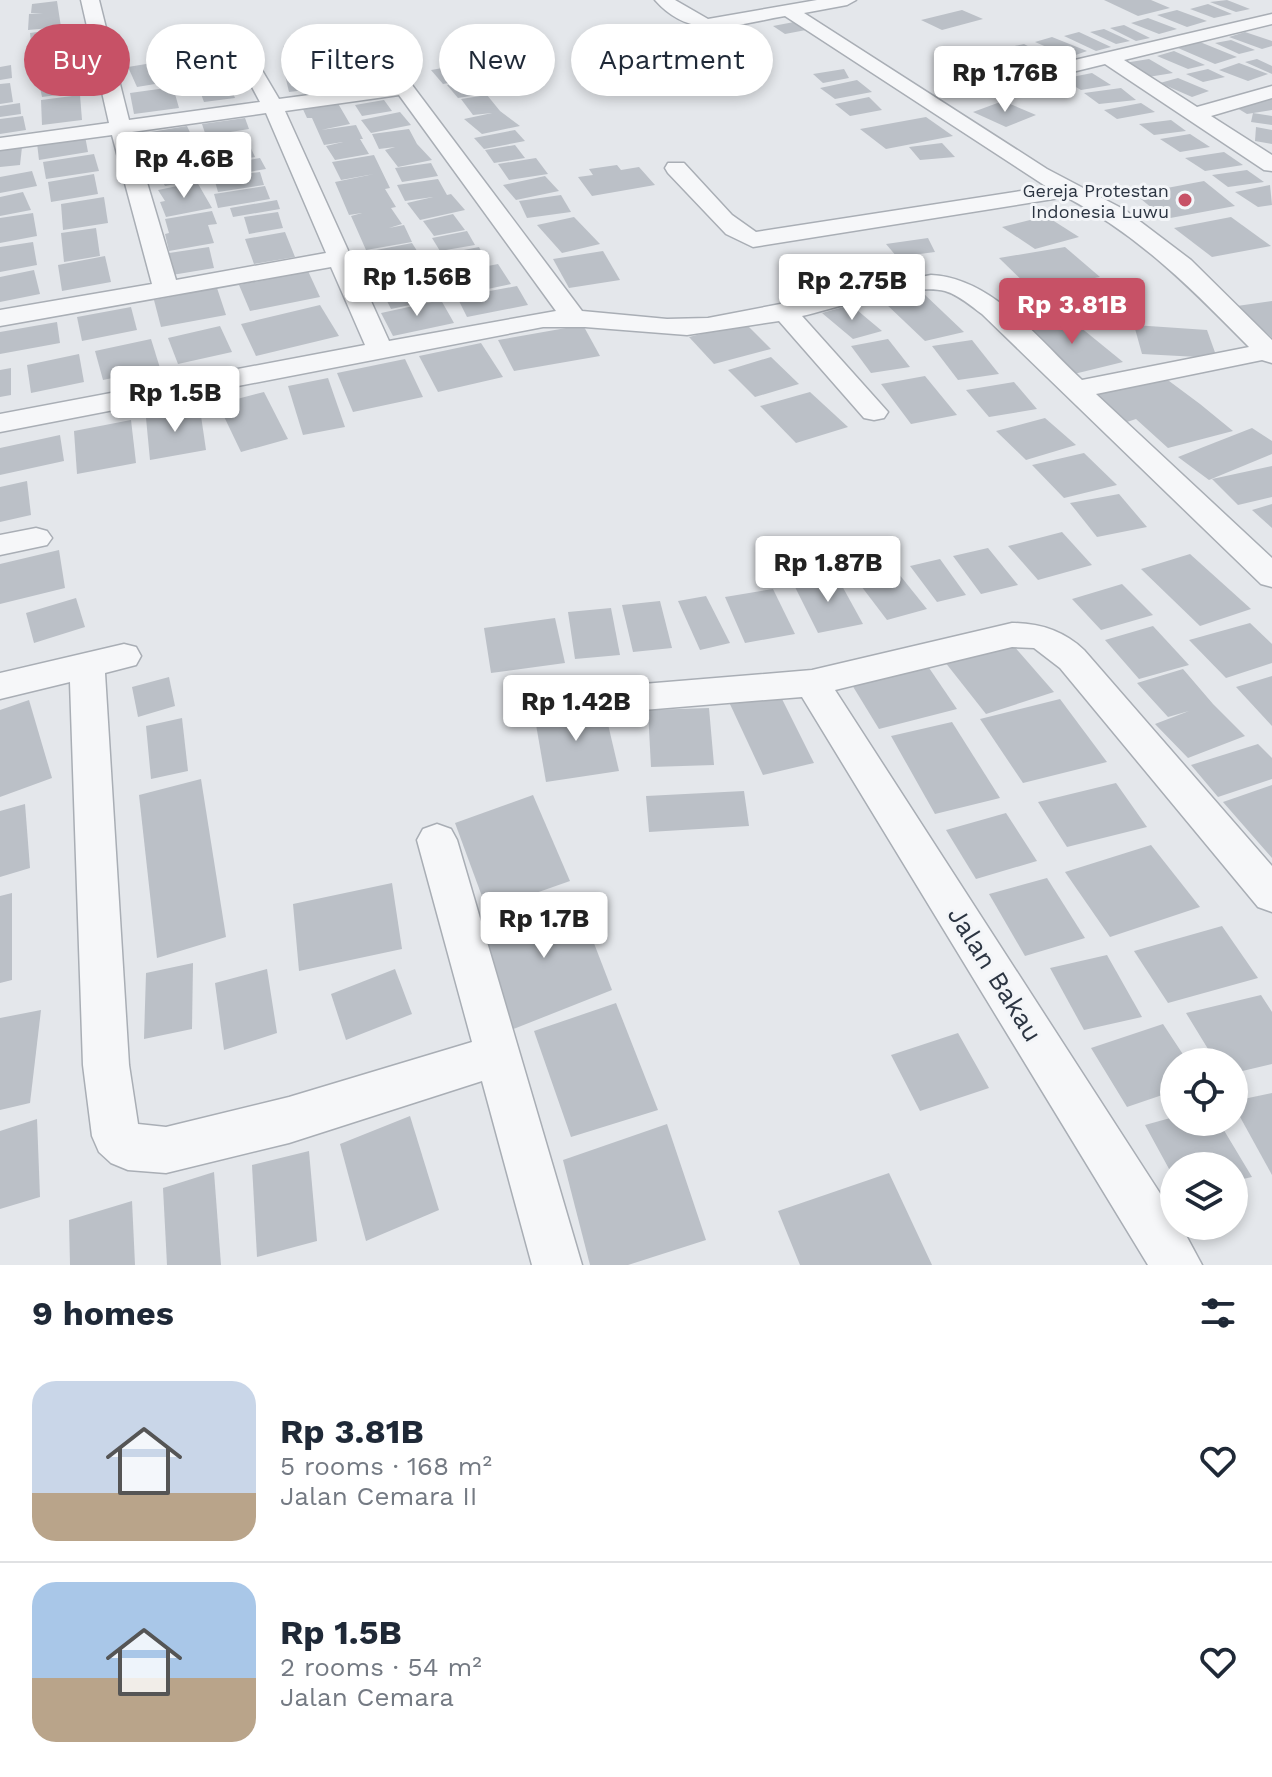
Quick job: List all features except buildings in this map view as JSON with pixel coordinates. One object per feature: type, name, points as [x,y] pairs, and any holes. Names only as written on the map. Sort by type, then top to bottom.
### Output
[{"type":"street","points":[[90,0],[120,127],[166,289]]},
{"type":"street","points":[[664,0],[696,22],[708,24],[847,0]]},
{"type":"street","points":[[789,11],[1026,166],[1117,215],[1182,265],[1270,353]]},
{"type":"street","points":[[1056,70],[1272,19]]},
{"type":"street","points":[[1109,58],[1272,165]]},
{"type":"street","points":[[1195,114],[1272,92]]},
{"type":"street","points":[[265,93],[380,350]]},
{"type":"street","points":[[0,144],[347,96]]},
{"type":"street","points":[[407,96],[573,316]]},
{"type":"street","points":[[676,168],[735,232],[753,240],[1069,190]]},
{"type":"street","points":[[0,318],[341,258]]},
{"type":"street","points":[[0,423],[543,319],[573,316],[644,325],[699,327],[929,282],[966,289],[991,309],[1272,576]]},
{"type":"street","points":[[785,312],[874,412]]},
{"type":"street","points":[[1078,389],[1270,353]]},
{"type":"street","points":[[0,545],[36,538]]},
{"type":"street","points":[[534,706],[812,683],[1012,635],[1051,639],[1072,659],[1272,895]]},
{"type":"street","points":[[0,686],[106,661],[106,1065],[116,1136],[122,1144],[140,1151],[166,1150],[235,1135],[496,1056]]},
{"type":"street","name":"Jalan Bakau","points":[[812,683],[1177,1265]]},
{"type":"street","points":[[437,840],[557,1265]]},
{"type":"place","name":"Gereja Protestan Indonesia Luwu","points":[[1185,200]]}]
